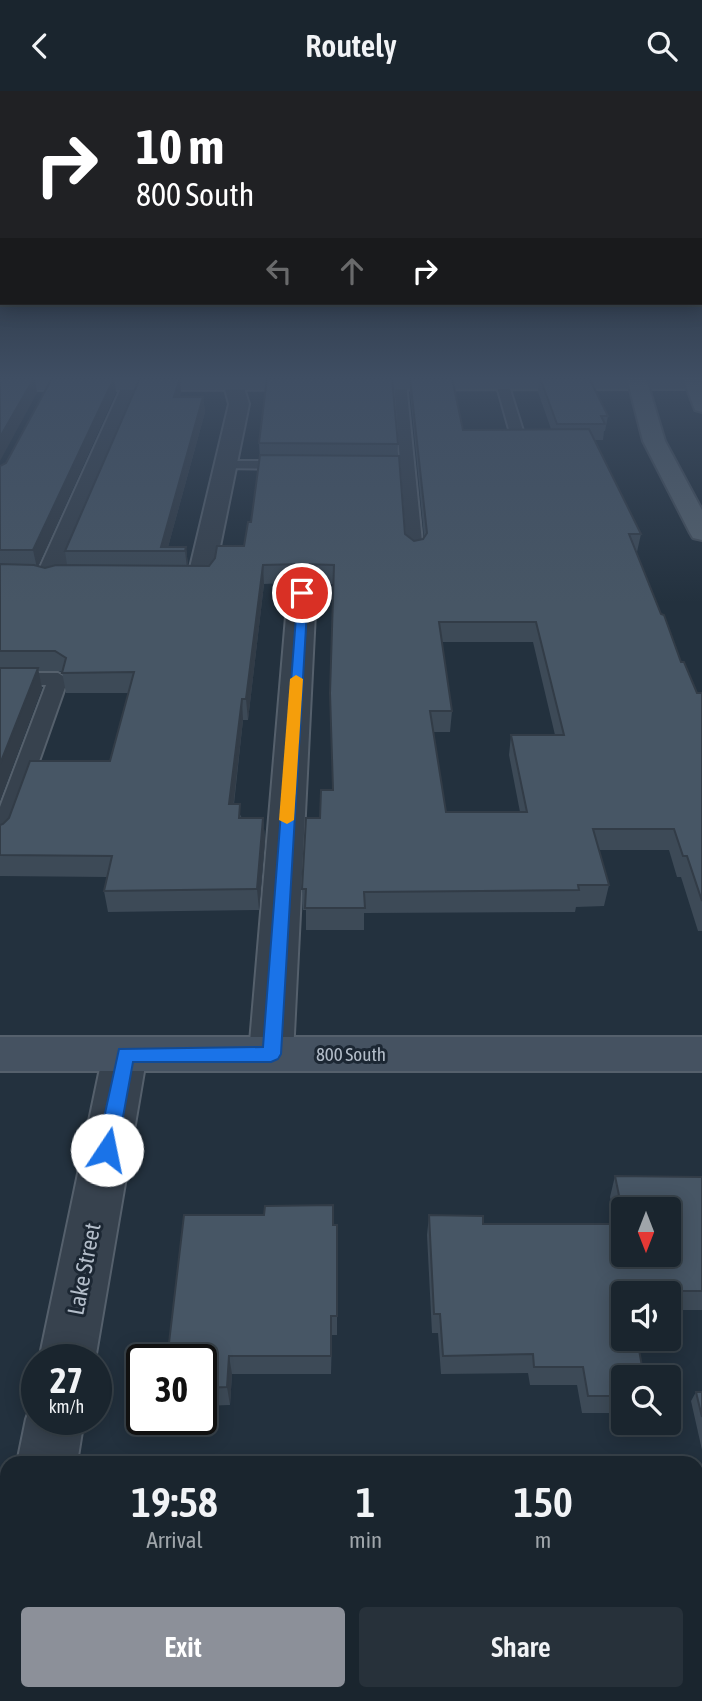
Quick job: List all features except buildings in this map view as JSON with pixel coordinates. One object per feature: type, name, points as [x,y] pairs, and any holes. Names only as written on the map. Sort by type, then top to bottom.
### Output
[{"type":"main road","points":[[660,453],[702,533]]},
{"type":"street","points":[[49,576],[103,453]]},
{"type":"street","points":[[194,576],[228,453]]},
{"type":"street","points":[[271,1054],[302,593]]},
{"type":"street","name":"800 South","points":[[0,1054],[702,1054]]},
{"type":"street","name":"Lake Street","points":[[70,1344],[125,1054]]},
{"type":"street","points":[[48,1456],[52,1435]]},
{"type":"lane","points":[[400,453],[415,552]]},
{"type":"lane","points":[[225,465],[303,465]]},
{"type":"lane","points":[[0,679],[58,679],[0,838]]},
{"type":"slow traffic","points":[[287,820],[296,679]]},
{"type":"route","points":[[107,1150],[125,1054],[271,1054],[302,593]]}]
